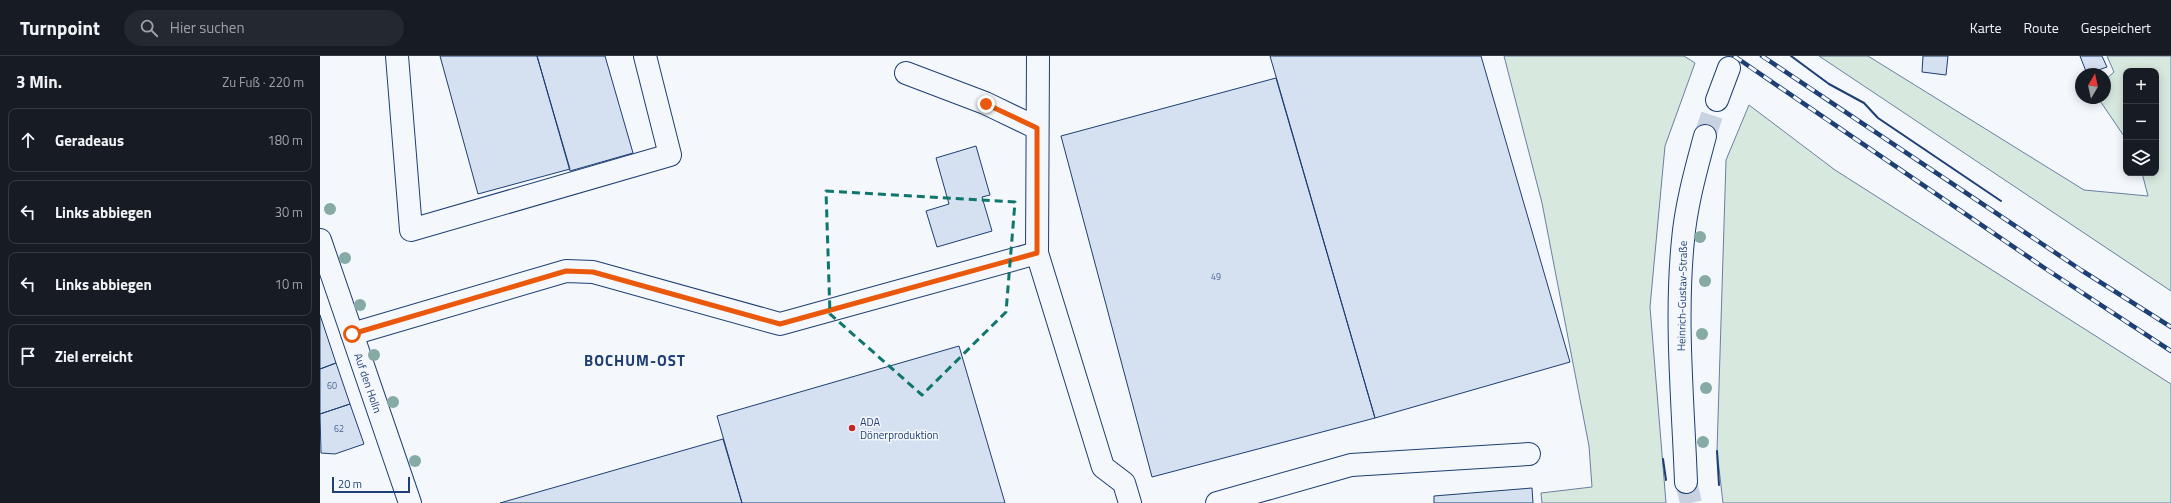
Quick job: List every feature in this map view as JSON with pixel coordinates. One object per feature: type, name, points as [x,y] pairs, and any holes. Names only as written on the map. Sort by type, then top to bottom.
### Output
[{"type":"street","points":[[397,56],[411,230],[670,155],[645,56]]},
{"type":"street","points":[[1038,56],[1037,253],[1102,467],[1124,483],[1130,503]]},
{"type":"street","points":[[1717,100],[1729,68]]},
{"type":"street","points":[[906,73],[986,104],[1037,128]]},
{"type":"street","name":"Heinrich-Gustav-Straße","points":[[1686,482],[1679,322],[1683,239],[1695,171],[1705,136]]},
{"type":"street","name":"Auf den Holln","points":[[320,240],[410,503]]},
{"type":"street","points":[[352,334],[566,271],[593,272],[780,324],[1037,253]]},
{"type":"street","points":[[1217,503],[1351,465],[1529,454]]},
{"type":"highlighted area","points":[[826,191],[1015,202],[1006,312],[922,395],[830,314]]},
{"type":"shaded area","points":[[1504,56],[1684,56],[1695,63],[1665,146],[1650,307],[1666,503],[1542,503],[1541,493],[1592,487],[1589,446],[1542,203]]},
{"type":"shaded area","points":[[1819,56],[1868,56],[2084,190],[2148,196],[2143,176],[2159,176],[2159,68],[2123,68],[2123,135],[2102,104],[2111,104],[2111,75],[2114,72],[2107,56],[2171,56],[2171,291]]},
{"type":"shaded area","points":[[1749,105],[1835,170],[2171,384],[2171,503],[1723,503],[1717,451],[1726,160]]},
{"type":"building","points":[[440,56],[537,56],[570,169],[478,194]]},
{"type":"building","points":[[537,56],[605,56],[633,153],[570,171]]},
{"type":"building","points":[[1270,56],[1481,56],[1570,362],[1375,418]]},
{"type":"building","points":[[1923,56],[1948,56],[1946,75],[1922,72]]},
{"type":"building","points":[[2080,56],[2102,56],[2107,67],[2104,68],[2085,68]]},
{"type":"building","points":[[1276,78],[1375,418],[1152,477],[1061,136]]},
{"type":"building","points":[[976,146],[990,195],[982,197],[992,231],[937,247],[926,211],[949,204],[936,158]]},
{"type":"building","points":[[320,315],[336,363],[320,369]]},
{"type":"building","name":"ADA Dönerproduktion","points":[[959,346],[1005,503],[742,503],[717,416]]},
{"type":"building","points":[[336,363],[350,404],[320,414],[320,369]]},
{"type":"building","points":[[350,404],[364,444],[335,454],[321,453],[320,414]]},
{"type":"building","points":[[723,439],[742,503],[500,503]]},
{"type":"building","points":[[1532,488],[1533,503],[1434,503],[1434,496]]},
{"type":"tunnel","points":[[1705,136],[1717,100]]},
{"type":"tunnel","points":[[1686,482],[1691,503]]},
{"type":"railway","points":[[1734,56],[2046,269],[2171,351]]},
{"type":"railway","points":[[1762,56],[2081,270],[2171,327]]},
{"type":"wall","points":[[1791,56],[1829,84],[1864,103],[1878,118],[2001,201]]},
{"type":"wall","points":[[1717,451],[1719,485]]},
{"type":"wall","points":[[1663,459],[1666,480]]},
{"type":"place","name":"ADA Dönerproduktion","points":[[852,428]]},
{"type":"district","name":"BOCHUM-OST","points":[[635,361]]},
{"type":"route","points":[[352,334],[566,271],[593,272],[780,324],[1037,253],[1037,128],[986,104]]}]
